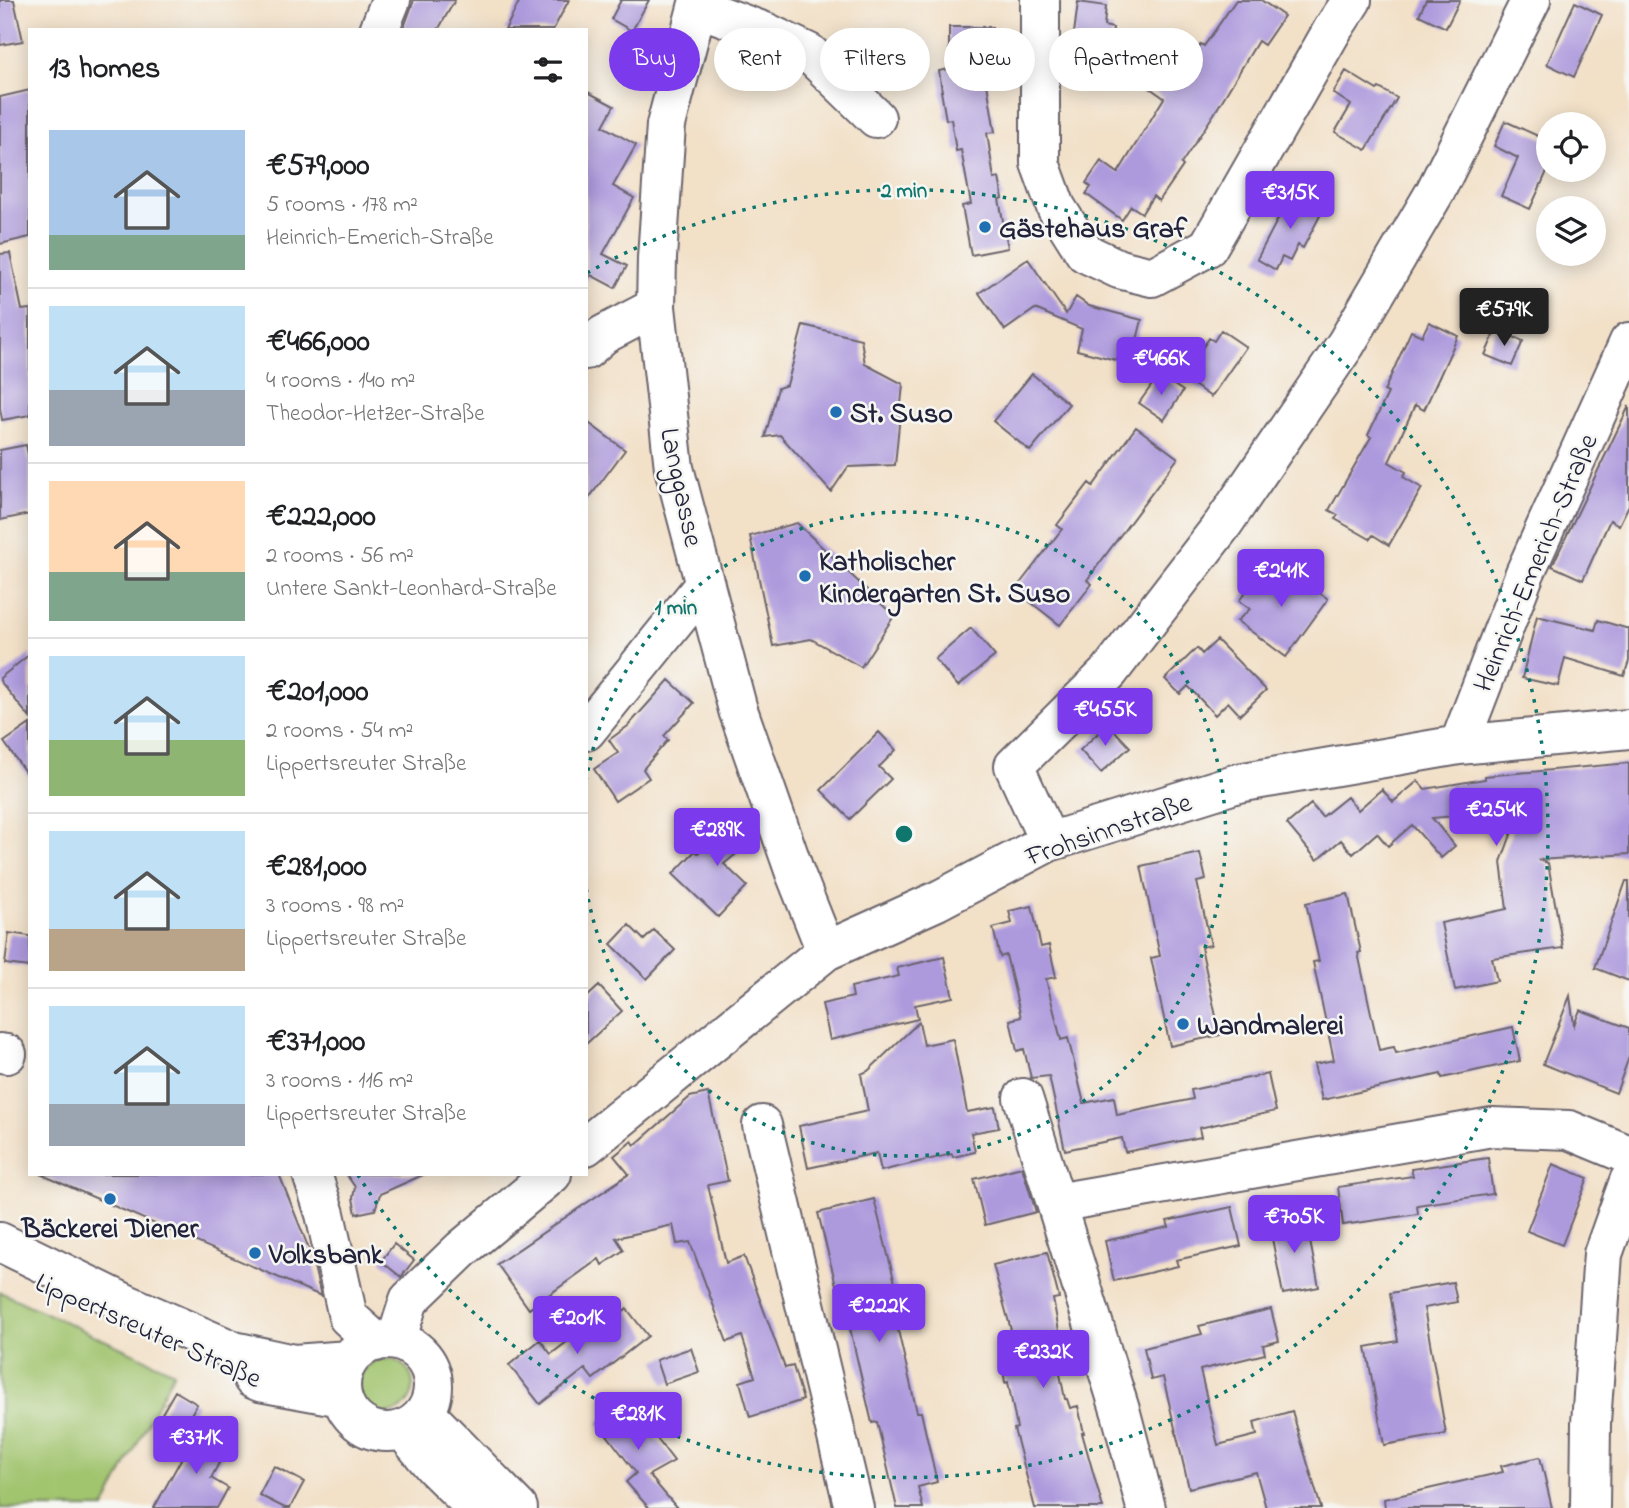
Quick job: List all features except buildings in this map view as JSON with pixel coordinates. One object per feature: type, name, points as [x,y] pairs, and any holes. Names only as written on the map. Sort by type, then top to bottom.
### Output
[{"type":"street","points":[[380,28],[391,0]]},
{"type":"street","points":[[1040,0],[1040,163],[1056,207],[1085,253],[1119,269],[1152,276],[1208,247],[1352,0]]},
{"type":"street","points":[[1049,842],[1014,766],[1109,673],[1223,524],[1346,344],[1435,192],[1531,0]]},
{"type":"street","name":"Langgasse","points":[[826,951],[737,710],[674,468],[656,307],[666,125],[698,3],[809,53],[876,118]]},
{"type":"street","points":[[588,348],[603,335],[656,307]]},
{"type":"street","name":"Heinrich-Emerich-Straße","points":[[1459,745],[1525,573],[1629,342]]},
{"type":"street","points":[[588,730],[705,584]]},
{"type":"street","name":"Frohsinnstraße","points":[[588,1144],[826,951],[937,901],[1049,842],[1238,783],[1459,745],[1629,729]]},
{"type":"street","points":[[1023,1098],[1121,1413],[1146,1508]]},
{"type":"street","points":[[762,1125],[854,1508]]},
{"type":"street","points":[[1056,1203],[1492,1127],[1569,1130],[1629,1155]]},
{"type":"street","points":[[313,1176],[325,1214],[348,1317],[374,1347],[414,1349],[428,1365],[433,1384],[430,1404],[414,1421],[390,1433],[365,1427],[346,1409],[342,1397],[344,1371],[374,1347],[415,1294],[471,1241],[550,1176]]},
{"type":"street","points":[[1590,1508],[1591,1423],[1603,1254],[1629,1181]]},
{"type":"street","name":"Lippertsreuter Straße","points":[[0,1242],[129,1305],[234,1352],[294,1364],[374,1347]]},
{"type":"street","name":"Lippertsreuter Straße","points":[[0,1261],[72,1297],[260,1382],[342,1397]]},
{"type":"street","points":[[414,1421],[435,1468],[476,1508]]},
{"type":"street","points":[[414,1421],[518,1508]]},
{"type":"green space","points":[[0,1292],[174,1372],[104,1508],[0,1508]]},
{"type":"green space","points":[[386,1359],[405,1367],[413,1386],[405,1405],[386,1413],[367,1405],[359,1386],[367,1367]]},
{"type":"place","name":"Gästehaus Graf","points":[[985,227]]},
{"type":"place","name":"St. Suso","points":[[836,412]]},
{"type":"place","name":"Katholischer Kindergarten St. Suso","points":[[805,576]]},
{"type":"place","name":"Wandmalerei","points":[[1183,1024]]},
{"type":"place","name":"Bäckerei Diener","points":[[110,1199]]},
{"type":"place","name":"Volksbank","points":[[255,1253]]}]
